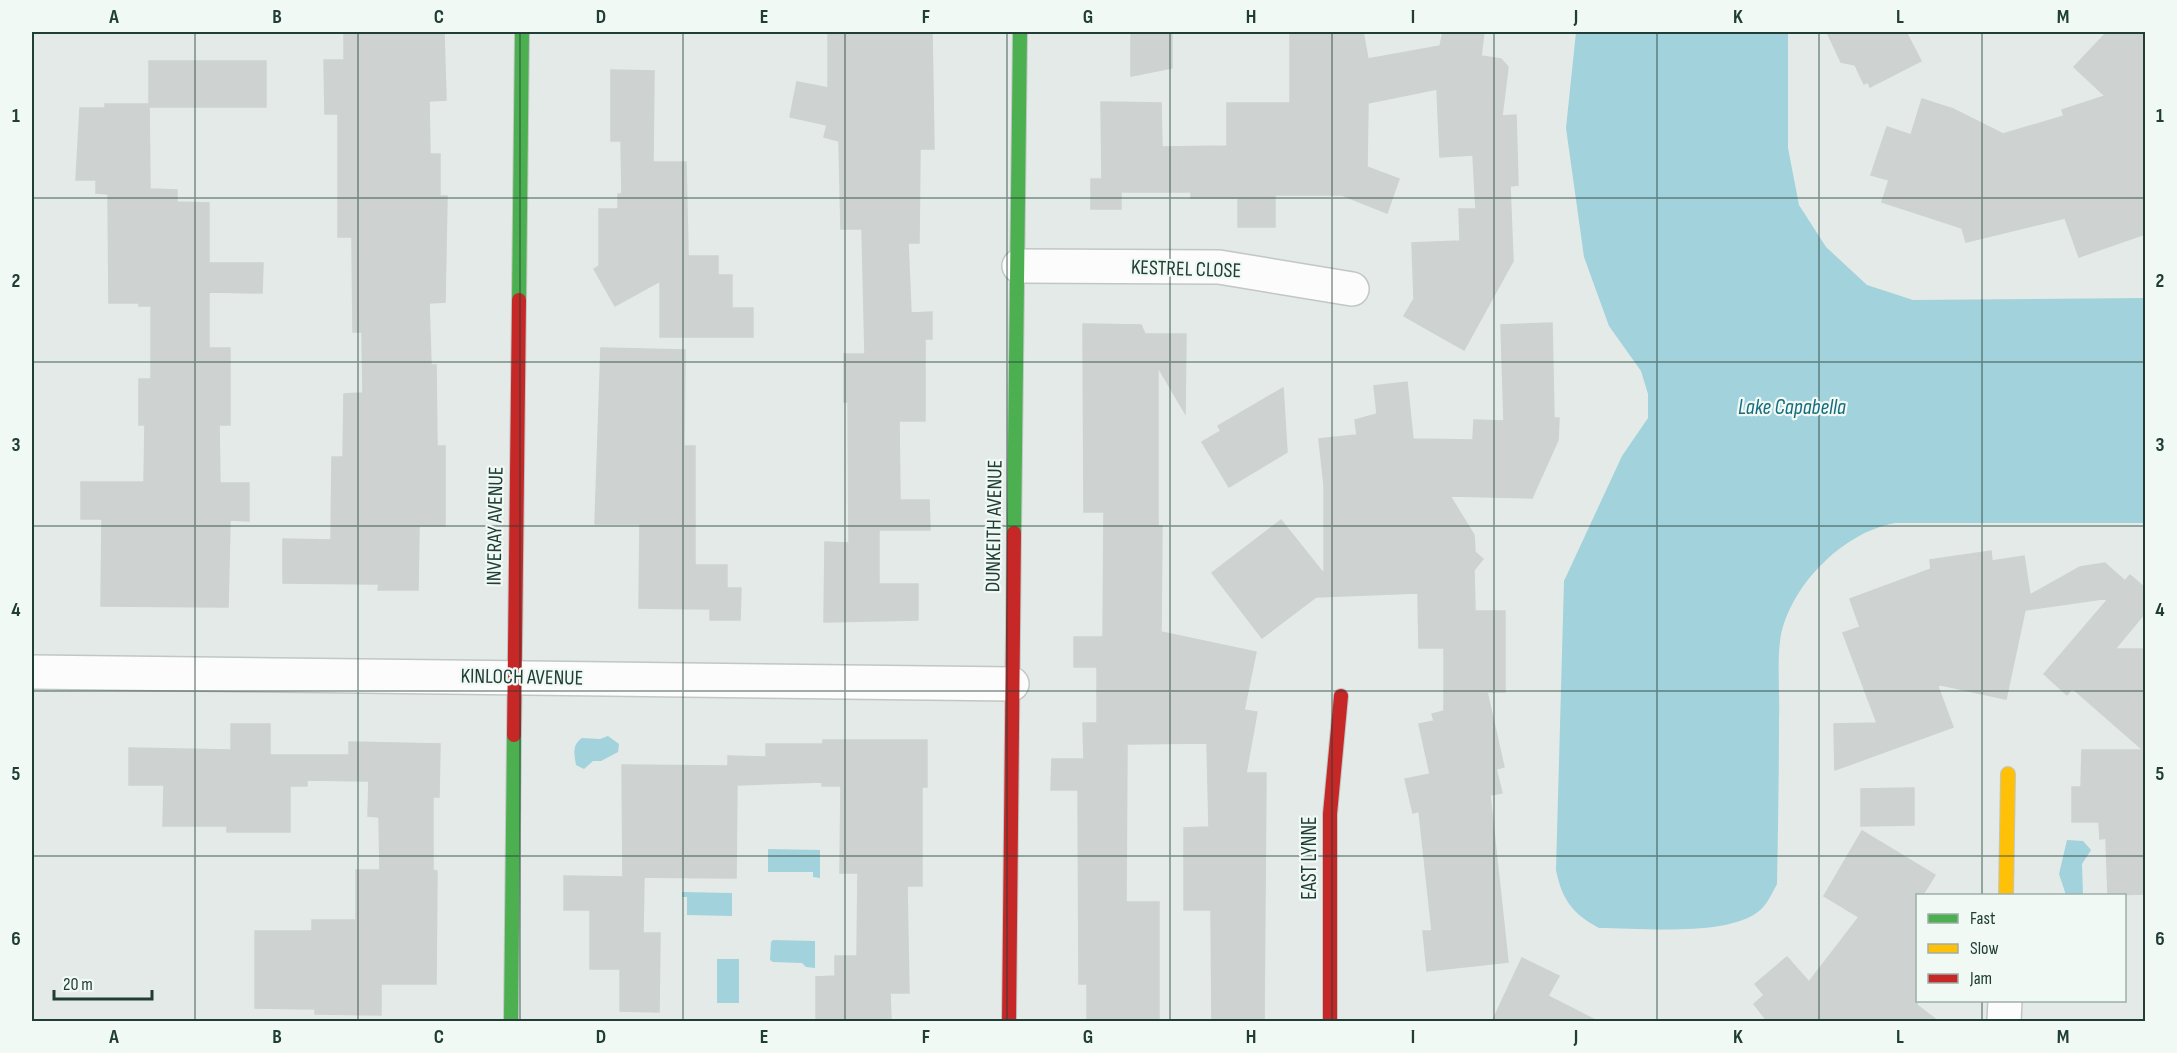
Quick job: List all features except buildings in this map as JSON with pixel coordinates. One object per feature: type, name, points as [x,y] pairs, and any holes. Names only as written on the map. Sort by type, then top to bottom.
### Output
[{"type":"street","name":"INVERAY AVENUE","points":[[511,1022],[522,32]]},
{"type":"street","name":"DUNKEITH AVENUE","points":[[1009,1022],[1020,32]]},
{"type":"street","name":"KESTREL CLOSE","points":[[1019,266],[1219,267],[1352,289]]},
{"type":"street","name":"KINLOCH AVENUE","points":[[32,672],[514,676],[1012,684]]},
{"type":"street","name":"EAST LYNNE","points":[[1330,1022],[1330,814],[1341,696]]},
{"type":"street","points":[[2006,894],[2008,774]]},
{"type":"street","points":[[2004,1022],[2005,1002]]},
{"type":"water","name":"Lake Capabella","points":[[1576,32],[1788,32],[1788,148],[1799,205],[1826,247],[1867,285],[1913,300],[2145,298],[2145,523],[1895,523],[1875,528],[1856,538],[1821,565],[1806,582],[1794,601],[1785,621],[1780,641],[1777,884],[1759,911],[1727,925],[1683,929],[1599,928],[1582,917],[1570,905],[1565,898],[1556,870],[1564,581],[1622,456],[1648,418],[1648,394],[1641,371],[1609,326],[1584,257],[1566,128]]},
{"type":"water","points":[[608,736],[619,744],[618,752],[601,761],[593,761],[584,769],[576,765],[574,750],[582,738],[600,739]]},
{"type":"water","points":[[2067,840],[2083,841],[2091,850],[2082,864],[2083,894],[2066,894],[2059,874]]},
{"type":"water","points":[[768,849],[820,850],[820,878],[813,877],[813,872],[768,872]]},
{"type":"water","points":[[682,892],[732,893],[732,916],[687,915],[687,897],[682,897]]},
{"type":"water","points":[[773,940],[815,941],[815,968],[806,967],[802,963],[770,960]]},
{"type":"water","points":[[717,959],[739,959],[739,1003],[717,1003]]},
{"type":"traffic: fast","points":[[519,300],[522,32]]},
{"type":"traffic: fast","points":[[1014,533],[1020,32]]},
{"type":"traffic: fast","points":[[511,1022],[514,735]]},
{"type":"traffic: slow","points":[[2006,894],[2008,774]]},
{"type":"traffic: jam","points":[[514,735],[519,300]]},
{"type":"traffic: jam","points":[[1009,1022],[1014,533]]},
{"type":"traffic: jam","points":[[1330,1022],[1330,814],[1341,696]]}]
